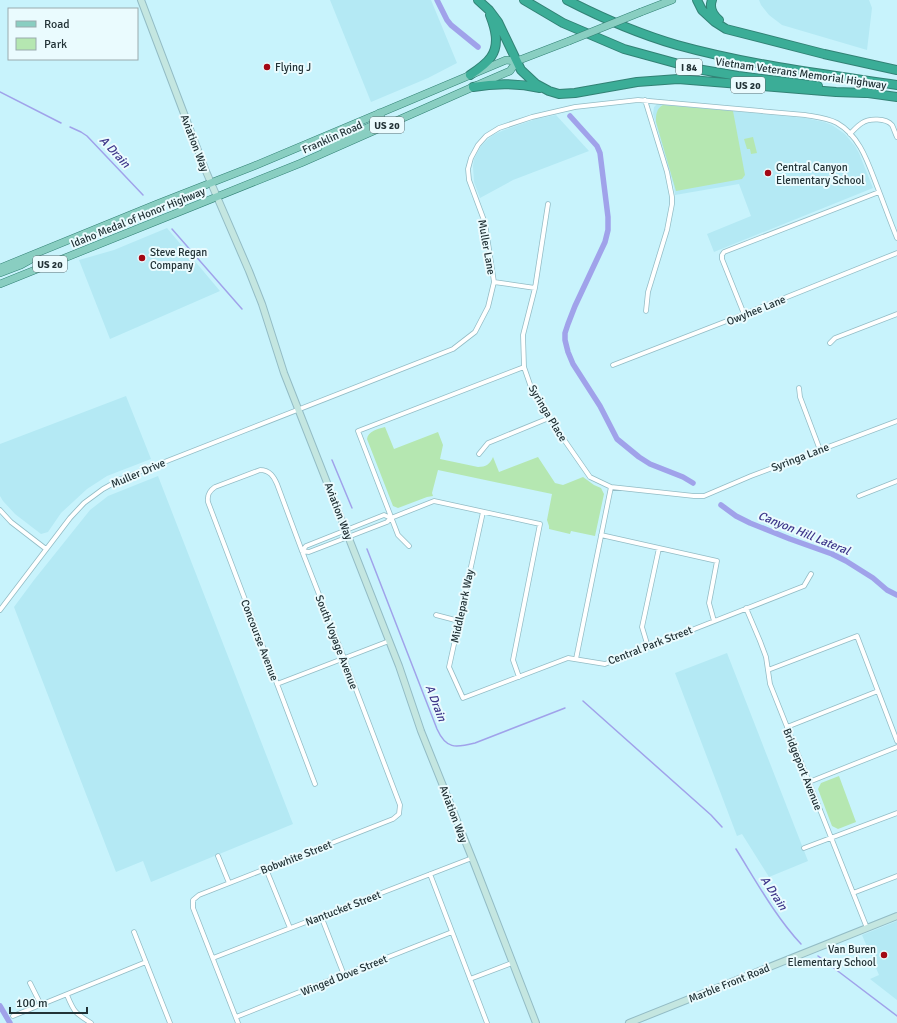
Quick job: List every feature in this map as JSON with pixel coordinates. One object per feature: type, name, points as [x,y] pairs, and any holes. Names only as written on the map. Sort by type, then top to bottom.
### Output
[{"type":"highway","points":[[478,0],[498,22],[517,61]]},
{"type":"highway","name":"Vietnam Veterans Memorial Highway","points":[[524,0],[563,23],[624,49],[697,69],[738,76],[897,97]]},
{"type":"highway","name":"Vietnam Veterans Memorial Highway","points":[[567,0],[597,15],[676,45],[760,65],[897,85]]},
{"type":"highway","points":[[698,0],[702,10],[715,22],[726,29],[824,54],[897,70]]},
{"type":"highway","points":[[712,0],[712,10],[718,19],[749,34]]},
{"type":"highway","points":[[470,75],[491,58],[496,48],[497,39],[488,10]]},
{"type":"highway","name":"US 20","points":[[517,61],[522,70],[543,89]]},
{"type":"highway","name":"US 20","points":[[473,87],[507,84],[543,89],[559,94],[575,93],[637,82],[678,79],[828,92],[865,93]]},
{"type":"main road","name":"Franklin Road","points":[[211,183],[506,60],[517,61],[672,0]]},
{"type":"main road","name":"Franklin Road","points":[[217,197],[510,72],[517,61]]},
{"type":"main road","points":[[316,156],[334,143],[380,122],[381,120],[379,113]]},
{"type":"main road","name":"Idaho Medal of Honor Highway","points":[[0,268],[211,183]]},
{"type":"main road","name":"Idaho Medal of Honor Highway","points":[[0,284],[217,197]]},
{"type":"main road","points":[[0,273],[21,265],[60,244]]},
{"type":"street","name":"Aviation Way","points":[[141,0],[211,183],[262,304],[284,373],[347,530],[399,666],[421,731],[536,1023]]},
{"type":"street","name":"Muller Lane","points":[[299,409],[452,349],[475,332],[488,307],[494,282],[485,224],[469,180],[468,169],[471,158],[478,145],[486,136],[499,128],[532,117],[576,107],[620,101],[645,100],[805,115],[828,119],[838,124],[850,134]]},
{"type":"street","points":[[645,100],[671,187],[672,196],[667,230],[648,292],[646,311]]},
{"type":"street","points":[[897,137],[890,123],[875,119],[862,122],[850,134],[858,143],[865,156],[897,238]]},
{"type":"street","points":[[744,314],[722,259],[724,252],[879,192]]},
{"type":"street","name":"Syringa Place","points":[[548,204],[535,288],[522,335],[524,367],[534,393],[549,418],[590,477],[611,487],[704,496]]},
{"type":"street","name":"Owyhee Lane","points":[[614,365],[897,253]]},
{"type":"street","points":[[494,282],[535,288]]},
{"type":"street","points":[[830,343],[835,338],[897,314]]},
{"type":"street","points":[[410,546],[398,535],[358,431],[524,367]]},
{"type":"street","points":[[799,388],[800,397],[820,450]]},
{"type":"street","name":"Muller Drive","points":[[0,610],[70,518],[84,503],[103,488],[121,479],[299,409]]},
{"type":"street","points":[[479,454],[488,443],[549,418]]},
{"type":"street","name":"Syringa Lane","points":[[704,496],[751,476],[897,421]]},
{"type":"street","name":"South Voyage Avenue","points":[[207,496],[210,490],[215,487],[260,470],[269,472],[274,477],[278,484],[302,551],[400,805],[399,814]]},
{"type":"street","points":[[859,496],[897,481]]},
{"type":"street","points":[[576,660],[611,487]]},
{"type":"street","name":"Concourse Avenue","points":[[207,496],[210,509],[315,784]]},
{"type":"street","points":[[302,551],[309,552],[349,537],[434,501],[540,524],[513,660],[519,677]]},
{"type":"street","points":[[0,510],[11,522],[46,550]]},
{"type":"street","name":"Middlepark Way","points":[[462,698],[449,666],[483,512]]},
{"type":"street","points":[[302,551],[306,546],[384,515],[391,518]]},
{"type":"street","points":[[601,535],[717,561],[709,603],[714,621]]},
{"type":"street","points":[[648,647],[642,627],[659,548]]},
{"type":"street","name":"Central Park Street","points":[[462,698],[568,658],[605,664],[804,586],[811,574]]},
{"type":"street","name":"Bridgeport Avenue","points":[[746,608],[766,657],[770,684],[867,928]]},
{"type":"street","points":[[436,615],[459,621]]},
{"type":"street","points":[[768,670],[857,636],[897,741]]},
{"type":"street","points":[[277,684],[389,640]]},
{"type":"street","points":[[787,727],[878,691]]},
{"type":"street","points":[[808,782],[897,747]]},
{"type":"street","points":[[804,848],[897,812]]},
{"type":"street","name":"Bobwhite Street","points":[[213,958],[193,908],[193,900],[199,895],[393,819],[399,814]]},
{"type":"street","points":[[218,856],[229,883]]},
{"type":"street","name":"Nantucket Street","points":[[213,958],[472,858]]},
{"type":"street","points":[[266,869],[290,928]]},
{"type":"street","points":[[430,874],[487,1023]]},
{"type":"street","points":[[853,893],[897,876]]},
{"type":"street","points":[[322,916],[344,975]]},
{"type":"street","name":"Marble Front Road","points":[[629,1023],[897,916]]},
{"type":"street","points":[[134,932],[170,1023]]},
{"type":"street","name":"Winged Dove Street","points":[[236,1018],[452,932]]},
{"type":"street","points":[[213,958],[238,1023]]},
{"type":"street","points":[[13,1016],[146,962]]},
{"type":"street","points":[[470,979],[512,963]]},
{"type":"street","points":[[30,982],[41,1005]]},
{"type":"street","points":[[67,995],[73,1010],[91,1023]]},
{"type":"shaded area","points":[[330,0],[431,0],[457,63],[428,78],[371,102]]},
{"type":"shaded area","points":[[759,0],[869,0],[872,8],[867,50],[782,25],[769,15]]},
{"type":"shaded area","name":"Central Canyon Elementary School","points":[[657,104],[805,118],[832,125],[845,134],[855,146],[873,188],[714,252],[707,234],[751,216],[739,184],[675,195],[653,114],[654,107]]},
{"type":"shaded area","points":[[556,115],[589,151],[513,180],[480,198],[474,182],[473,166],[474,159],[481,146],[493,135],[504,130],[536,119]]},
{"type":"shaded area","points":[[167,228],[220,291],[110,339],[79,260],[114,250]]},
{"type":"shaded area","points":[[126,396],[151,459],[107,476],[87,489],[61,513],[48,532],[41,534],[15,514],[0,496],[0,444]]},
{"type":"shaded area","points":[[158,476],[293,824],[151,882],[143,861],[116,872],[14,607],[90,510],[108,496]]},
{"type":"shaded area","points":[[727,653],[808,861],[769,877],[742,834],[737,836],[675,673]]},
{"type":"shaded area","name":"Van Buren Elementary School","points":[[897,921],[897,1000],[870,979],[879,975],[862,935]]},
{"type":"green space","points":[[663,105],[733,111],[745,175],[742,179],[676,191],[656,122],[658,110]]},
{"type":"green space","points":[[753,137],[757,153],[751,154],[750,149],[747,149],[744,139]]},
{"type":"green space","points":[[385,427],[394,449],[438,432],[443,445],[440,459],[478,467],[487,465],[491,462],[493,457],[499,472],[538,457],[555,483],[563,485],[583,477],[601,488],[604,494],[595,536],[571,531],[570,534],[549,529],[547,520],[552,494],[438,470],[432,493],[433,496],[398,508],[393,506],[367,439],[371,432]]},
{"type":"green space","points":[[839,776],[856,822],[838,829],[832,826],[818,789],[821,783]]},
{"type":"waterway","name":"Canyon Hill Lateral","points":[[437,0],[451,25],[478,47]]},
{"type":"waterway","name":"A Drain","points":[[0,92],[61,123]]},
{"type":"waterway","name":"Canyon Hill Lateral","points":[[570,116],[597,146],[600,153],[608,217],[608,230],[605,242],[575,306],[565,333],[568,352],[573,364],[600,406],[617,439],[650,464],[683,477],[693,483]]},
{"type":"waterway","name":"A Drain","points":[[70,127],[87,136],[143,195]]},
{"type":"waterway","name":"A Drain","points":[[172,229],[242,309]]},
{"type":"waterway","name":"A Drain","points":[[332,460],[352,508]]},
{"type":"waterway","name":"Canyon Hill Lateral","points":[[721,505],[736,516],[750,523],[832,554],[846,561],[873,578],[887,590],[897,595]]},
{"type":"waterway","name":"A Drain","points":[[367,549],[437,729],[440,736],[448,744],[462,746],[475,743],[565,708]]},
{"type":"waterway","name":"A Drain","points":[[583,701],[711,815],[722,827]]},
{"type":"waterway","name":"A Drain","points":[[736,849],[774,910],[801,944]]},
{"type":"waterway","name":"A Drain","points":[[818,956],[897,1016]]},
{"type":"waterway","points":[[0,1006],[10,1023]]},
{"type":"place","name":"Flying J","points":[[267,67]]},
{"type":"place","name":"Central Canyon Elementary School","points":[[768,173]]},
{"type":"place","name":"Steve Regan Company","points":[[142,258]]},
{"type":"place","name":"Van Buren Elementary School","points":[[884,955]]}]
